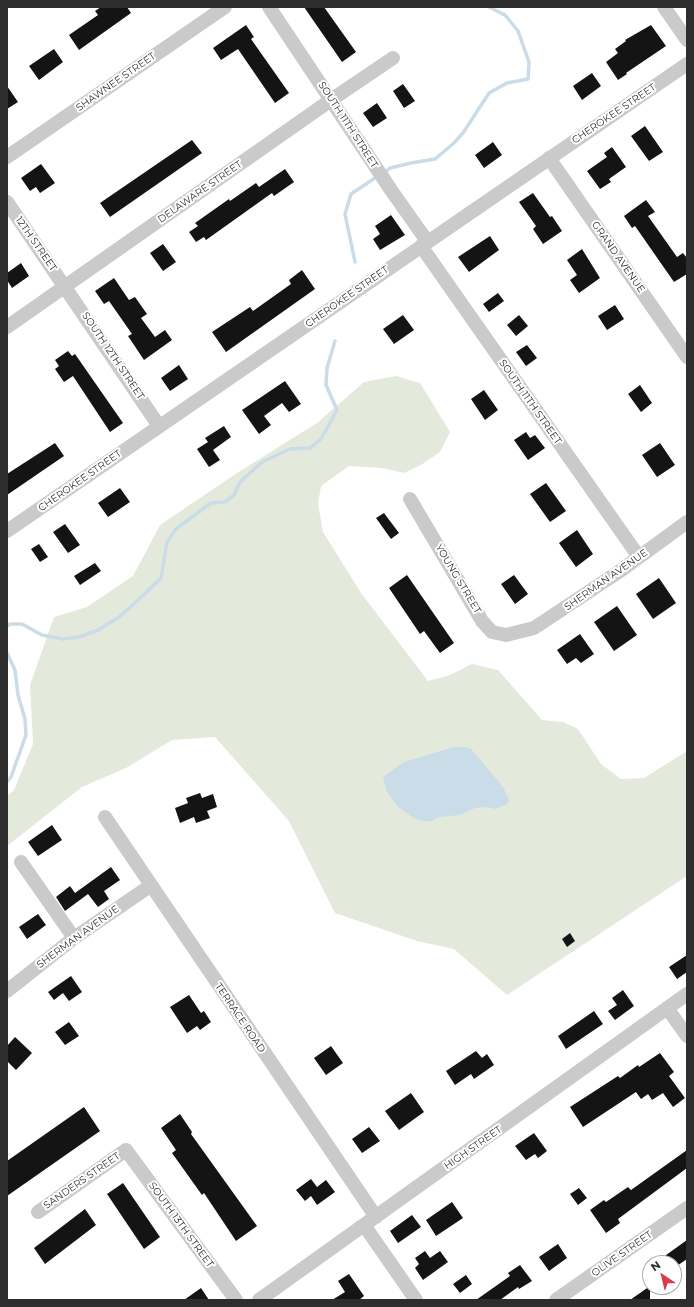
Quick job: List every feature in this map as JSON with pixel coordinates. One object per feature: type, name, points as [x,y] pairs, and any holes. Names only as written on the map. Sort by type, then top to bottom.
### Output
[{"type":"street","name":"SHAWNEE STREET","points":[[7,157],[225,7]]},
{"type":"street","name":"SOUTH 11TH STREET","points":[[269,7],[391,190],[424,243],[639,557]]},
{"type":"street","points":[[664,7],[687,40]]},
{"type":"street","name":"DELAWARE STREET","points":[[7,327],[393,58]]},
{"type":"street","name":"CHEROKEE STREET","points":[[7,531],[424,243],[687,64]]},
{"type":"street","name":"GRAND AVENUE","points":[[549,158],[687,356]]},
{"type":"street","name":"12TH STREET","points":[[7,202],[66,286]]},
{"type":"street","name":"SOUTH 12TH STREET","points":[[66,286],[159,426]]},
{"type":"street","name":"YOUNG STREET","points":[[410,499],[482,621],[492,632],[506,635],[521,632]]},
{"type":"street","name":"SHERMAN AVENUE","points":[[521,632],[534,628],[560,612],[687,522]]},
{"type":"street","name":"TERRACE ROAD","points":[[105,817],[370,1221],[416,1300]]},
{"type":"street","points":[[21,862],[74,938]]},
{"type":"street","name":"SHERMAN AVENUE","points":[[7,991],[74,938],[150,886]]},
{"type":"street","name":"HIGH STREET","points":[[259,1300],[687,994]]},
{"type":"street","points":[[667,1008],[687,1036]]},
{"type":"street","name":"SANDERS STREET","points":[[38,1212],[126,1150]]},
{"type":"street","name":"SOUTH 13TH STREET","points":[[126,1150],[236,1300]]},
{"type":"street","name":"OLIVE STREET","points":[[556,1300],[687,1208]]},
{"type":"shaded area","points":[[396,376],[420,383],[450,432],[440,452],[421,465],[404,473],[382,468],[349,466],[321,486],[318,504],[323,532],[361,593],[428,681],[450,675],[472,664],[498,670],[542,720],[563,722],[578,729],[601,764],[621,779],[644,778],[687,751],[687,876],[507,995],[454,949],[417,941],[335,913],[289,821],[215,737],[172,740],[126,768],[82,787],[7,846],[7,796],[14,790],[33,744],[30,685],[54,617],[87,607],[133,576],[160,525],[237,473],[317,423],[364,382]]},
{"type":"water","points":[[454,747],[465,747],[471,749],[503,787],[509,800],[507,804],[496,809],[486,807],[475,808],[460,815],[439,817],[430,822],[415,819],[397,806],[386,790],[383,777],[404,762]]},
{"type":"building","points":[[101,7],[127,7],[131,13],[79,50],[69,35],[98,15],[95,11]]},
{"type":"building","points":[[304,7],[324,7],[356,52],[342,62]]},
{"type":"building","points":[[246,25],[254,37],[251,39],[289,93],[275,103],[238,49],[221,60],[213,48]]},
{"type":"building","points":[[651,25],[666,46],[618,80],[606,62],[618,53],[615,49],[626,41],[625,40]]},
{"type":"building","points":[[54,49],[63,62],[39,80],[29,66]]},
{"type":"building","points":[[592,73],[601,86],[582,100],[573,86]]},
{"type":"building","points":[[403,84],[415,101],[404,108],[393,91]]},
{"type":"building","points":[[7,86],[18,102],[7,109]]},
{"type":"building","points":[[377,103],[387,118],[373,127],[363,113]]},
{"type":"building","points":[[645,126],[663,152],[649,161],[631,136]]},
{"type":"building","points":[[192,140],[202,153],[110,217],[100,203]]},
{"type":"building","points":[[493,142],[502,155],[484,168],[475,155]]},
{"type":"building","points":[[612,147],[626,167],[609,179],[611,182],[600,189],[587,171],[607,157],[604,153]]},
{"type":"building","points":[[41,164],[55,183],[40,193],[36,187],[30,191],[21,178]]},
{"type":"building","points":[[285,169],[294,182],[274,196],[272,193],[206,240],[204,237],[196,242],[189,232],[198,226],[195,223],[229,199],[230,201],[256,183],[259,187]]},
{"type":"building","points":[[533,193],[562,231],[543,244],[533,229],[536,226],[519,202]]},
{"type":"building","points":[[646,200],[655,212],[648,216],[677,257],[683,253],[687,258],[687,274],[674,282],[635,226],[632,228],[624,216]]},
{"type":"building","points":[[391,215],[405,235],[380,250],[373,239],[380,234],[375,226]]},
{"type":"building","points":[[490,236],[499,250],[469,272],[458,257]]},
{"type":"building","points":[[163,244],[176,262],[163,271],[150,253]]},
{"type":"building","points":[[582,249],[600,278],[579,293],[570,280],[577,275],[567,260]]},
{"type":"building","points":[[21,263],[29,276],[12,288],[7,280],[7,273]]},
{"type":"building","points":[[302,270],[315,289],[226,352],[212,332],[250,307],[253,311],[291,284],[289,280]]},
{"type":"building","points":[[114,278],[129,300],[135,297],[147,314],[141,318],[155,337],[165,330],[172,340],[144,360],[128,336],[132,334],[109,301],[104,304],[95,291]]},
{"type":"building","points":[[498,293],[504,301],[489,312],[483,304]]},
{"type":"building","points":[[615,305],[624,319],[607,330],[598,316]]},
{"type":"building","points":[[403,315],[414,330],[394,344],[383,329]]},
{"type":"building","points":[[519,315],[528,326],[516,336],[507,325]]},
{"type":"building","points":[[527,345],[537,358],[526,366],[516,352]]},
{"type":"building","points":[[68,351],[72,356],[75,354],[123,423],[110,432],[73,376],[64,382],[55,369],[59,366],[55,360]]},
{"type":"building","points":[[179,365],[188,379],[170,391],[161,378]]},
{"type":"building","points":[[285,381],[301,404],[289,412],[282,403],[264,416],[271,425],[259,434],[242,410]]},
{"type":"building","points":[[640,385],[652,403],[641,412],[628,394]]},
{"type":"building","points":[[484,390],[498,410],[485,420],[471,399]]},
{"type":"building","points":[[224,426],[231,437],[213,450],[220,460],[209,467],[197,449],[208,442],[205,438]]},
{"type":"building","points":[[526,432],[530,438],[535,435],[545,448],[528,460],[514,440]]},
{"type":"building","points":[[55,443],[64,456],[7,495],[7,474]]},
{"type":"building","points":[[660,443],[675,465],[657,477],[642,455]]},
{"type":"building","points":[[546,483],[566,511],[550,522],[530,494]]},
{"type":"building","points":[[120,488],[130,502],[108,517],[98,503]]},
{"type":"building","points":[[384,513],[399,533],[391,539],[376,518]]},
{"type":"building","points":[[65,524],[80,545],[68,553],[53,532]]},
{"type":"building","points":[[577,530],[593,554],[576,567],[559,543]]},
{"type":"building","points":[[39,544],[48,557],[40,562],[31,549]]},
{"type":"building","points":[[95,563],[101,571],[80,585],[74,576]]},
{"type":"building","points":[[407,575],[454,643],[440,653],[424,631],[420,634],[389,588]]},
{"type":"building","points":[[514,575],[528,594],[515,604],[501,584]]},
{"type":"building","points":[[659,578],[676,603],[653,619],[636,594]]},
{"type":"building","points":[[617,606],[637,635],[614,651],[594,622]]},
{"type":"building","points":[[580,634],[594,654],[581,663],[576,658],[567,664],[557,650]]},
{"type":"building","points":[[200,793],[202,798],[213,794],[217,807],[207,811],[210,818],[196,823],[194,817],[180,823],[175,808],[188,803],[186,798]]},
{"type":"building","points":[[52,825],[62,840],[38,856],[28,842]]},
{"type":"building","points":[[111,867],[120,880],[104,891],[109,899],[98,907],[88,894],[65,911],[56,897],[70,886],[75,893]]},
{"type":"building","points":[[38,914],[46,925],[27,939],[19,927]]},
{"type":"building","points":[[570,933],[575,941],[567,947],[562,939]]},
{"type":"building","points":[[687,955],[687,972],[677,979],[669,967]]},
{"type":"building","points":[[71,976],[82,992],[69,1001],[63,993],[54,1000],[48,992]]},
{"type":"building","points":[[623,990],[634,1006],[615,1020],[608,1011],[617,1005],[612,998]]},
{"type":"building","points":[[189,995],[201,1013],[204,1011],[211,1022],[200,1030],[197,1026],[187,1033],[170,1007]]},
{"type":"building","points":[[594,1011],[603,1024],[566,1049],[558,1036]]},
{"type":"building","points":[[69,1022],[79,1036],[65,1045],[55,1032]]},
{"type":"building","points":[[15,1037],[32,1053],[16,1070],[7,1061],[7,1046]]},
{"type":"building","points":[[331,1046],[343,1063],[326,1075],[314,1058]]},
{"type":"building","points":[[476,1051],[482,1058],[487,1054],[494,1065],[474,1079],[471,1074],[455,1085],[446,1071]]},
{"type":"building","points":[[660,1053],[674,1072],[669,1076],[685,1098],[673,1107],[663,1093],[652,1100],[648,1094],[641,1099],[636,1092],[583,1127],[570,1107],[618,1076],[620,1078],[638,1065],[639,1067]]},
{"type":"building","points":[[411,1093],[424,1112],[399,1130],[385,1111]]},
{"type":"building","points":[[84,1107],[100,1131],[7,1196],[7,1161]]},
{"type":"building","points":[[180,1114],[192,1132],[191,1134],[257,1226],[236,1241],[204,1193],[202,1195],[172,1153],[176,1150],[161,1128]]},
{"type":"building","points":[[369,1127],[380,1141],[362,1153],[352,1139]]},
{"type":"building","points":[[534,1133],[547,1151],[538,1158],[535,1154],[526,1160],[515,1146]]},
{"type":"building","points":[[687,1150],[687,1168],[618,1219],[620,1223],[606,1233],[590,1210],[604,1200],[606,1202],[628,1187],[631,1190]]},
{"type":"building","points":[[311,1179],[317,1187],[326,1180],[335,1192],[317,1205],[311,1196],[305,1201],[296,1190]]},
{"type":"building","points":[[123,1183],[160,1237],[144,1249],[107,1194]]},
{"type":"building","points":[[579,1188],[587,1198],[578,1205],[570,1194]]},
{"type":"building","points":[[452,1202],[463,1218],[436,1236],[426,1220]]},
{"type":"building","points":[[85,1209],[96,1225],[45,1264],[34,1248]]},
{"type":"building","points":[[412,1215],[421,1227],[398,1243],[390,1231]]},
{"type":"building","points":[[687,1240],[687,1259],[682,1262],[682,1255],[666,1255]]},
{"type":"building","points":[[558,1244],[567,1258],[549,1271],[539,1257]]},
{"type":"building","points":[[425,1251],[430,1258],[440,1251],[448,1262],[423,1280],[415,1268],[419,1264],[415,1258]]},
{"type":"building","points":[[520,1265],[532,1281],[519,1289],[518,1287],[500,1300],[476,1300],[510,1276],[508,1273]]},
{"type":"building","points":[[349,1274],[364,1296],[359,1300],[332,1300],[345,1292],[338,1281]]},
{"type":"building","points":[[466,1275],[472,1284],[460,1293],[453,1284]]},
{"type":"building","points":[[201,1288],[209,1300],[184,1300]]},
{"type":"building","points":[[642,1292],[642,1295],[650,1295],[650,1300],[630,1300]]},
{"type":"waterway","points":[[384,173],[390,168],[435,159],[454,143],[463,133],[489,93],[507,83],[528,79],[529,62],[518,31],[505,15],[489,7]]},
{"type":"waterway","points":[[355,262],[345,214],[351,194],[378,176]]},
{"type":"waterway","points":[[7,626],[10,624],[22,624],[42,635],[63,639],[79,637],[98,630],[119,617],[161,578],[167,542],[176,529],[211,503],[225,502],[234,495],[240,482],[262,462],[290,449],[310,448],[321,439],[337,410],[326,385],[327,368],[335,341]]},
{"type":"waterway","points":[[7,653],[15,670],[18,695],[25,719],[26,735],[11,777],[7,782]]}]
